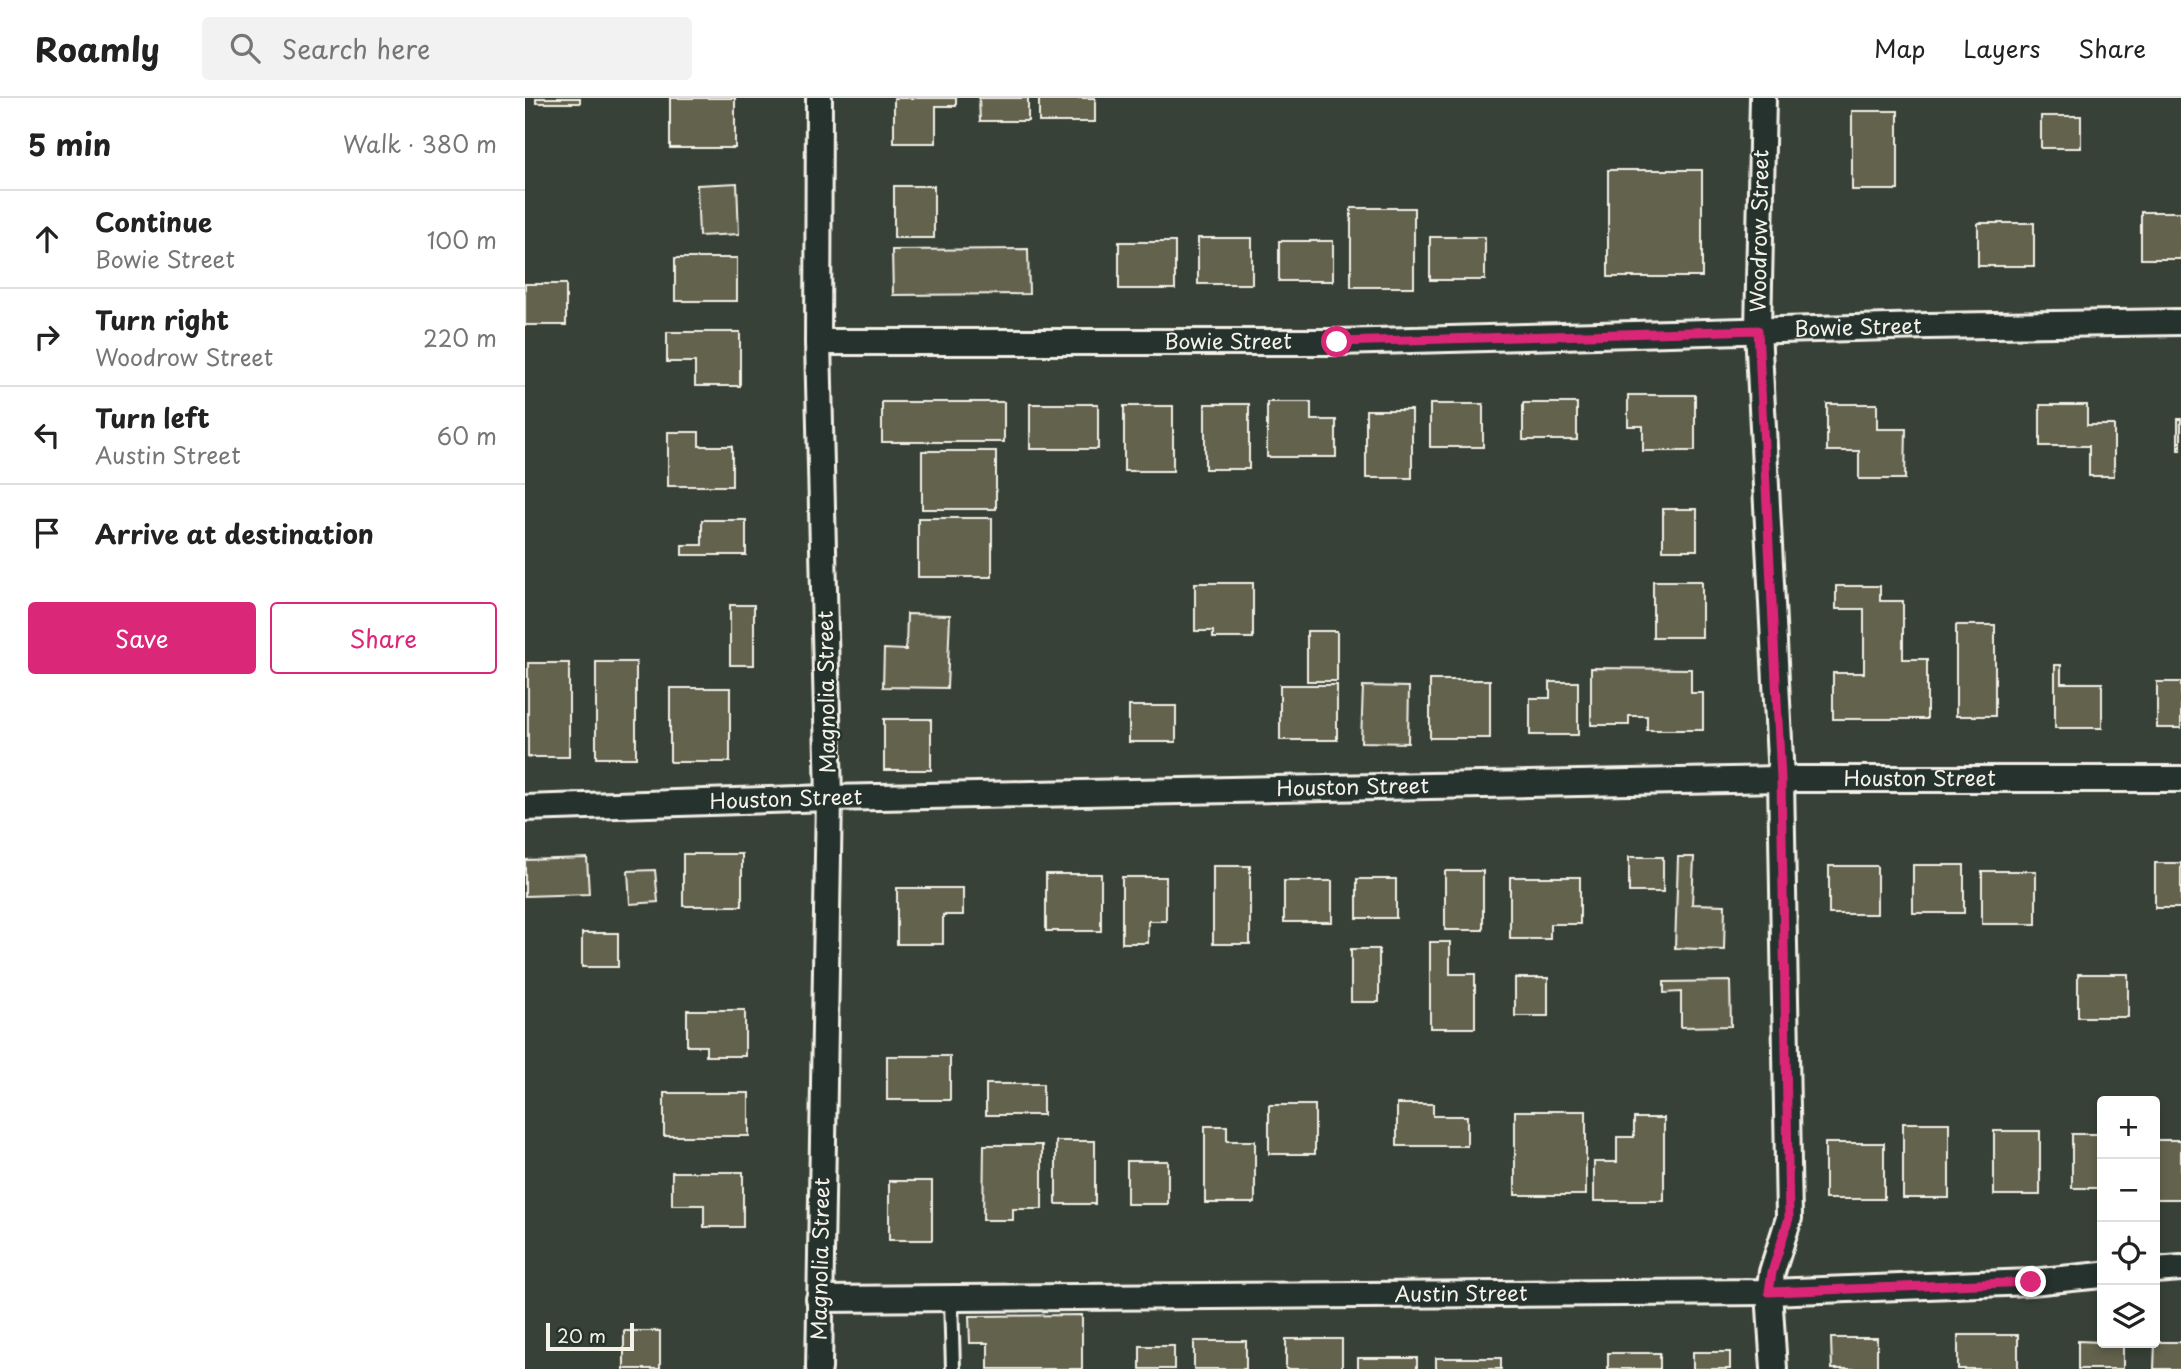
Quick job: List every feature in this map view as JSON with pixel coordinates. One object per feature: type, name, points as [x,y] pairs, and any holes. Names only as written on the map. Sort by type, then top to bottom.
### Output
[{"type":"street","name":"Magnolia Street","points":[[819,98],[818,342],[829,798],[818,1299],[819,1369]]},
{"type":"street","name":"Woodrow Street","points":[[1763,98],[1758,330],[1781,779],[1789,1218],[1772,1272],[1769,1292],[1773,1369]]},
{"type":"street","name":"Bowie Street","points":[[818,342],[1337,342],[2181,322]]},
{"type":"street","name":"Houston Street","points":[[525,808],[829,798],[1781,779],[2181,779]]},
{"type":"street","points":[[2160,1270],[2181,1268]]},
{"type":"street","name":"Austin Street","points":[[818,1299],[1769,1292],[2031,1282],[2097,1275]]},
{"type":"lane","points":[[951,1298],[953,1369]]},
{"type":"building","points":[[536,98],[580,98],[580,103],[536,103]]},
{"type":"building","points":[[670,98],[735,98],[735,148],[670,148]]},
{"type":"building","points":[[894,98],[956,98],[956,106],[936,106],[936,143],[894,143]]},
{"type":"building","points":[[979,98],[1028,98],[1028,121],[980,121]]},
{"type":"building","points":[[1039,98],[1095,98],[1095,122],[1039,122]]},
{"type":"building","points":[[1852,111],[1898,111],[1898,190],[1852,190]]},
{"type":"building","points":[[2041,116],[2081,116],[2081,148],[2041,148]]},
{"type":"building","points":[[1608,170],[1702,170],[1702,277],[1608,277]]},
{"type":"building","points":[[737,183],[739,234],[699,236],[697,185]]},
{"type":"building","points":[[894,186],[934,186],[934,238],[894,238]]},
{"type":"building","points":[[1351,208],[1414,208],[1414,287],[1351,287]]},
{"type":"building","points":[[2141,212],[2181,212],[2181,259],[2141,259]]},
{"type":"building","points":[[1978,223],[2034,223],[2034,266],[1978,266]]},
{"type":"building","points":[[1430,237],[1485,237],[1485,280],[1430,280]]},
{"type":"building","points":[[1198,238],[1252,238],[1252,284],[1198,284]]},
{"type":"building","points":[[1279,241],[1333,241],[1333,281],[1279,281]]},
{"type":"building","points":[[1119,242],[1175,242],[1175,289],[1119,289]]},
{"type":"building","points":[[1028,249],[1029,294],[893,295],[892,250]]},
{"type":"building","points":[[675,258],[737,258],[737,301],[675,301]]},
{"type":"building","points":[[525,284],[566,284],[566,325],[525,325]]},
{"type":"building","points":[[667,332],[740,332],[740,386],[695,386],[695,362],[667,362]]},
{"type":"building","points":[[1628,395],[1695,395],[1695,451],[1643,451],[1643,426],[1628,426]]},
{"type":"building","points":[[882,402],[1004,402],[1004,442],[882,442]]},
{"type":"building","points":[[1267,402],[1311,402],[1311,420],[1336,420],[1336,457],[1267,457]]},
{"type":"building","points":[[1523,403],[1577,403],[1577,440],[1523,440]]},
{"type":"building","points":[[1030,404],[1098,404],[1098,449],[1030,449]]},
{"type":"building","points":[[1205,404],[1249,404],[1249,469],[1205,469]]},
{"type":"building","points":[[1430,404],[1483,404],[1483,447],[1430,447]]},
{"type":"building","points":[[1827,404],[1877,404],[1877,429],[1906,429],[1905,479],[1859,479],[1859,451],[1827,451]]},
{"type":"building","points":[[2040,405],[2087,405],[2087,425],[2114,425],[2114,476],[2089,476],[2089,446],[2040,446]]},
{"type":"building","points":[[1124,406],[1173,406],[1173,471],[1124,471]]},
{"type":"building","points":[[1366,410],[1412,410],[1412,478],[1366,478]]},
{"type":"building","points":[[2178,419],[2181,419],[2181,450],[2178,450]]},
{"type":"building","points":[[668,432],[699,432],[699,446],[732,446],[732,486],[668,486]]},
{"type":"building","points":[[922,451],[996,451],[996,509],[922,509]]},
{"type":"building","points":[[1663,509],[1697,509],[1697,550],[1663,550]]},
{"type":"building","points":[[918,518],[992,518],[992,577],[918,577]]},
{"type":"building","points":[[702,520],[746,520],[746,555],[682,555],[682,545],[702,545]]},
{"type":"building","points":[[1653,581],[1702,581],[1702,637],[1653,637]]},
{"type":"building","points":[[1195,583],[1253,583],[1253,638],[1213,638],[1213,631],[1195,631]]},
{"type":"building","points":[[1836,586],[1880,586],[1880,601],[1903,601],[1903,659],[1927,659],[1927,719],[1833,719],[1833,673],[1864,673],[1864,609],[1836,609]]},
{"type":"building","points":[[730,605],[754,605],[754,665],[730,665]]},
{"type":"building","points":[[907,614],[950,615],[947,688],[883,687],[884,649],[906,650]]},
{"type":"building","points":[[1956,625],[1995,625],[1995,716],[1956,716]]},
{"type":"building","points":[[1307,631],[1337,631],[1337,681],[1307,681]]},
{"type":"building","points":[[596,662],[636,662],[636,758],[596,758]]},
{"type":"building","points":[[528,663],[569,663],[569,757],[528,757]]},
{"type":"building","points":[[2055,665],[2061,665],[2061,683],[2102,683],[2102,728],[2055,728]]},
{"type":"building","points":[[1591,668],[1691,669],[1691,693],[1703,693],[1703,730],[1647,730],[1647,716],[1629,716],[1629,725],[1591,725]]},
{"type":"building","points":[[1430,680],[1490,680],[1490,738],[1430,738]]},
{"type":"building","points":[[1550,682],[1578,682],[1578,735],[1530,735],[1530,698],[1550,698]]},
{"type":"building","points":[[2157,682],[2181,682],[2181,728],[2157,728]]},
{"type":"building","points":[[1280,685],[1337,685],[1337,740],[1280,740]]},
{"type":"building","points":[[1363,686],[1409,687],[1408,743],[1361,742]]},
{"type":"building","points":[[670,688],[730,688],[730,762],[670,762]]},
{"type":"building","points":[[1129,706],[1176,706],[1176,742],[1129,742]]},
{"type":"building","points":[[884,719],[931,719],[931,770],[884,770]]},
{"type":"building","points":[[683,854],[742,854],[742,906],[683,906]]},
{"type":"building","points":[[1629,857],[1663,857],[1663,892],[1629,892]]},
{"type":"building","points":[[1678,857],[1694,857],[1692,904],[1725,905],[1724,950],[1675,948]]},
{"type":"building","points":[[587,858],[589,894],[525,896],[525,860]]},
{"type":"building","points":[[2155,863],[2181,863],[2181,908],[2155,908]]},
{"type":"building","points":[[1913,865],[1964,865],[1964,913],[1913,913]]},
{"type":"building","points":[[1213,866],[1250,866],[1250,944],[1213,944]]},
{"type":"building","points":[[1829,866],[1877,866],[1877,914],[1829,914]]},
{"type":"building","points":[[655,870],[658,902],[630,904],[628,871]]},
{"type":"building","points":[[1445,871],[1483,871],[1483,930],[1445,930]]},
{"type":"building","points":[[1982,871],[2036,871],[2036,924],[1982,924]]},
{"type":"building","points":[[1046,874],[1101,874],[1101,931],[1046,931]]},
{"type":"building","points":[[1122,877],[1166,877],[1166,921],[1148,921],[1148,943],[1122,943]]},
{"type":"building","points":[[1510,877],[1580,877],[1580,924],[1550,924],[1550,939],[1510,939]]},
{"type":"building","points":[[1357,879],[1396,879],[1396,918],[1357,918]]},
{"type":"building","points":[[1284,881],[1332,881],[1332,922],[1284,922]]},
{"type":"building","points":[[897,888],[963,888],[963,915],[943,915],[943,944],[897,944]]},
{"type":"building","points":[[582,933],[618,933],[618,967],[582,967]]},
{"type":"building","points":[[1430,942],[1450,942],[1450,974],[1475,974],[1475,1028],[1430,1028]]},
{"type":"building","points":[[1351,949],[1379,949],[1379,1002],[1351,1002]]},
{"type":"building","points":[[2078,974],[2128,974],[2128,1017],[2078,1017]]},
{"type":"building","points":[[1515,978],[1548,978],[1548,1016],[1515,1016]]},
{"type":"building","points":[[1730,981],[1731,1026],[1681,1027],[1681,992],[1664,993],[1664,982]]},
{"type":"building","points":[[687,1010],[745,1010],[745,1056],[706,1056],[706,1046],[687,1046]]},
{"type":"building","points":[[887,1056],[950,1056],[950,1100],[887,1100]]},
{"type":"building","points":[[986,1084],[1043,1084],[1043,1115],[986,1115]]},
{"type":"building","points":[[664,1093],[749,1093],[749,1136],[664,1136]]},
{"type":"building","points":[[1397,1104],[1433,1104],[1433,1116],[1467,1116],[1467,1146],[1397,1146]]},
{"type":"building","points":[[1269,1105],[1315,1105],[1315,1154],[1269,1154]]},
{"type":"building","points":[[1515,1111],[1586,1111],[1586,1195],[1515,1195]]},
{"type":"building","points":[[1634,1118],[1664,1118],[1664,1201],[1594,1201],[1594,1162],[1617,1162],[1617,1137],[1634,1137]]},
{"type":"building","points":[[1903,1123],[1949,1123],[1949,1198],[1903,1198]]},
{"type":"building","points":[[1205,1126],[1227,1126],[1227,1141],[1255,1141],[1255,1203],[1205,1203]]},
{"type":"building","points":[[1994,1131],[2040,1131],[2040,1195],[1994,1195]]},
{"type":"building","points":[[2072,1134],[2097,1134],[2097,1188],[2072,1188]]},
{"type":"building","points":[[2160,1140],[2181,1140],[2181,1199],[2160,1199]]},
{"type":"building","points":[[1056,1141],[1095,1141],[1095,1204],[1056,1204]]},
{"type":"building","points":[[1825,1143],[1884,1143],[1884,1199],[1825,1199]]},
{"type":"building","points":[[984,1145],[1042,1145],[1042,1209],[1013,1209],[1013,1220],[983,1220]]},
{"type":"building","points":[[1127,1161],[1168,1161],[1168,1204],[1127,1204]]},
{"type":"building","points":[[672,1172],[743,1172],[743,1227],[704,1227],[704,1205],[672,1205]]},
{"type":"building","points":[[889,1181],[932,1181],[932,1240],[889,1240]]},
{"type":"building","points":[[1082,1315],[1082,1369],[988,1369],[988,1343],[970,1343],[969,1316]]},
{"type":"building","points":[[624,1331],[660,1331],[660,1369],[624,1369]]},
{"type":"building","points":[[1958,1335],[2018,1335],[2018,1369],[1958,1369]]},
{"type":"building","points":[[1831,1338],[1877,1338],[1877,1369],[1832,1369]]},
{"type":"building","points":[[1286,1339],[1342,1339],[1342,1369],[1286,1369]]},
{"type":"building","points":[[1194,1341],[1246,1341],[1246,1369],[1194,1369]]},
{"type":"building","points":[[2078,1341],[2097,1342],[2097,1348],[2123,1348],[2123,1369],[2078,1369]]},
{"type":"building","points":[[2160,1342],[2181,1342],[2181,1369],[2154,1369],[2155,1348],[2160,1348]]},
{"type":"building","points":[[1140,1346],[1174,1346],[1174,1369],[1140,1369]]},
{"type":"building","points":[[1693,1352],[1730,1352],[1730,1369],[1693,1369]]},
{"type":"building","points":[[1608,1353],[1660,1353],[1660,1369],[1608,1369]]},
{"type":"building","points":[[1358,1358],[1417,1358],[1417,1369],[1358,1369]]},
{"type":"building","points":[[1436,1358],[1501,1358],[1501,1369],[1436,1369]]},
{"type":"route","points":[[1337,342],[1758,330],[1781,779],[1789,1218],[1772,1272],[1769,1292],[2031,1282]]}]
